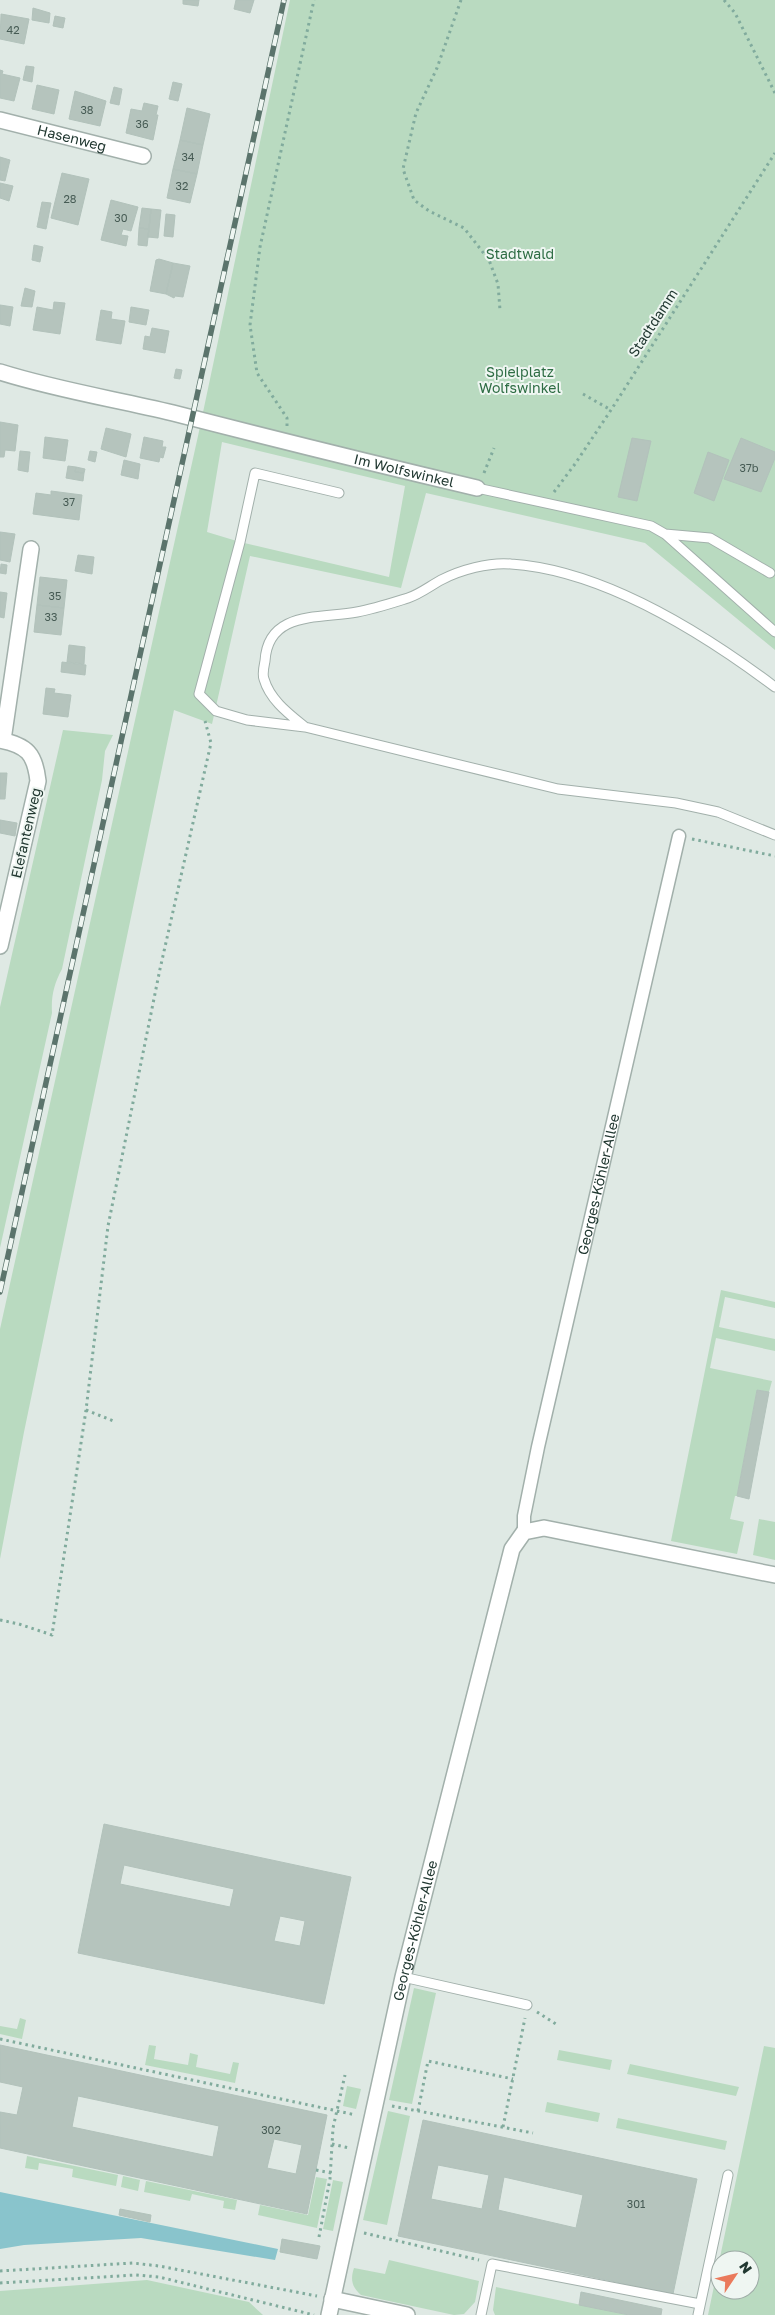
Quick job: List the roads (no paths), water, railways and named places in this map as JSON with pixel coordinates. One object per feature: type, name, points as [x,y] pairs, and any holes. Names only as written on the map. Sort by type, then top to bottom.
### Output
[{"type":"street","name":"Hasenweg","points":[[0,120],[143,156]]},
{"type":"street","name":"Im Wolfswinkel","points":[[0,372],[45,386],[172,413],[477,488]]},
{"type":"street","points":[[2,740],[31,549]]},
{"type":"street","name":"Elefantenweg","points":[[0,946],[38,781],[36,762],[28,751],[18,745],[2,740]]},
{"type":"street","name":"Georges-Köhler-Allee","points":[[329,2315],[374,2102],[403,1977],[512,1548],[524,1532],[524,1516],[538,1446],[679,836]]},
{"type":"street","points":[[524,1532],[544,1528],[775,1575]]},
{"type":"street","points":[[332,2299],[407,2315]]},
{"type":"lane","points":[[339,492],[255,473],[240,542],[199,694],[216,711],[247,720],[305,728],[558,789],[676,803],[718,812],[775,835]]},
{"type":"lane","name":"Im Wolfswinkel","points":[[477,488],[651,526],[665,534],[775,632]]},
{"type":"lane","points":[[665,534],[710,538],[770,573]]},
{"type":"lane","points":[[305,728],[278,704],[263,678],[266,649],[278,628],[308,617],[357,612],[410,598],[443,579],[474,568],[509,563],[546,569],[598,584],[643,603],[749,667],[775,687]]},
{"type":"lane","points":[[403,1977],[527,2005]]},
{"type":"lane","points":[[698,2315],[728,2175]]},
{"type":"lane","points":[[481,2315],[492,2264],[700,2304]]},
{"type":"water","points":[[0,2192],[278,2249],[275,2260],[141,2238],[24,2245],[0,2249]]},
{"type":"railway","points":[[0,1292],[284,0]]},
{"type":"park label","name":"Stadtwald","points":[[520,254]]},
{"type":"park label","name":"Spielplatz Wolfswinkel","points":[[520,380]]}]
